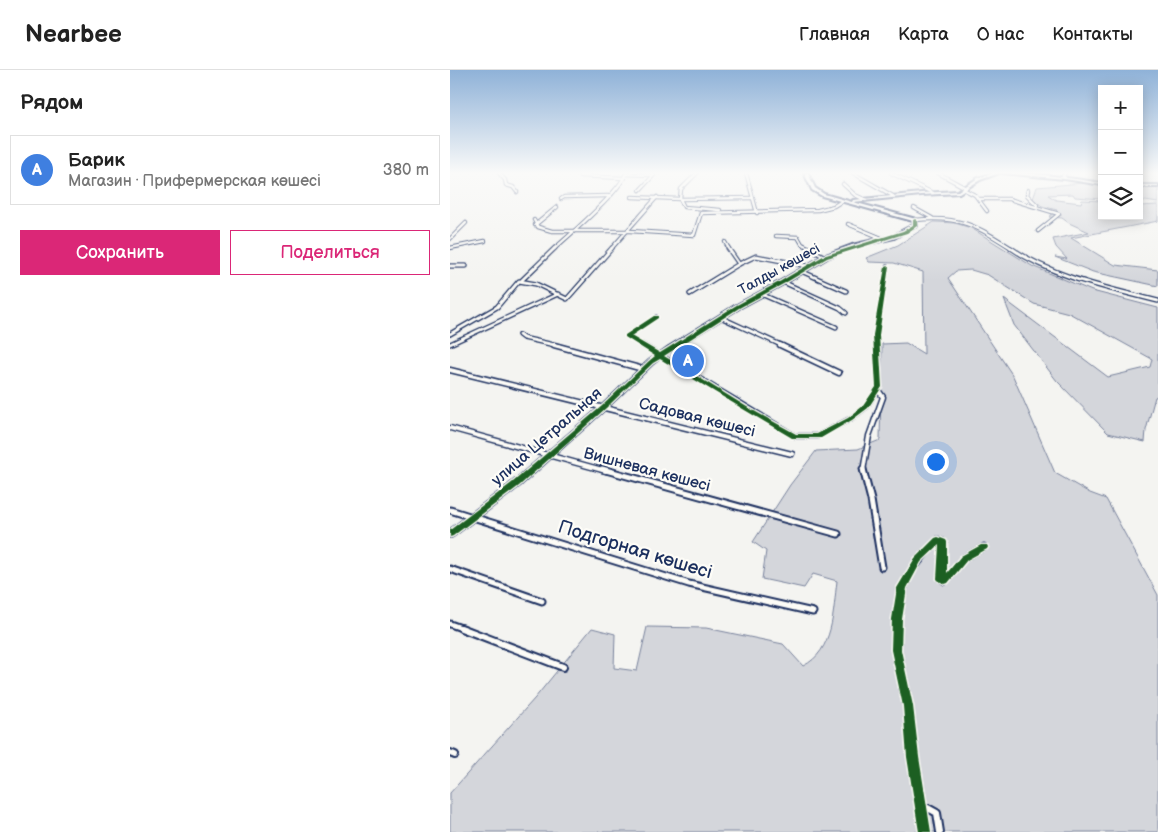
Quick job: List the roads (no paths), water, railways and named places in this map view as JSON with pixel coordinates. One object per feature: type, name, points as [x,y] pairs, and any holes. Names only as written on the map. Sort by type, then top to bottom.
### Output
[{"type":"street","points":[[535,225],[555,209]]},
{"type":"street","points":[[450,334],[497,307],[520,280],[575,231],[596,209]]},
{"type":"street","points":[[520,280],[567,299],[647,209]]},
{"type":"street","points":[[696,209],[731,213]]},
{"type":"street","points":[[756,209],[757,213]]},
{"type":"street","points":[[534,220],[535,225],[540,230],[627,231],[694,235],[699,215],[824,209]]},
{"type":"street","points":[[872,209],[915,220],[933,218],[966,222],[984,230],[1021,255],[1052,270],[1082,281],[1158,301]]},
{"type":"street","points":[[915,209],[933,218]]},
{"type":"street","points":[[1038,230],[1059,214],[1045,209]]},
{"type":"street","name":"Талды көшесі","points":[[659,357],[720,317],[808,266],[854,246],[911,230],[915,226],[915,220]]},
{"type":"street","points":[[450,238],[466,223]]},
{"type":"street","points":[[848,224],[884,239]]},
{"type":"street","points":[[776,236],[798,237],[802,244],[825,257]]},
{"type":"street","points":[[450,248],[485,242]]},
{"type":"street","points":[[725,242],[733,257],[740,264]]},
{"type":"street","points":[[690,294],[756,256],[808,266]]},
{"type":"street","points":[[450,266],[466,266]]},
{"type":"street","points":[[656,317],[627,336],[659,357],[795,436],[818,436],[850,419],[866,407],[878,390],[876,335],[887,267]]},
{"type":"street","points":[[801,270],[846,291]]},
{"type":"street","points":[[783,282],[840,308],[846,313]]},
{"type":"street","points":[[450,344],[558,294]]},
{"type":"street","points":[[761,294],[836,327]]},
{"type":"street","points":[[720,317],[839,373]]},
{"type":"street","points":[[518,336],[596,355],[643,369]]},
{"type":"street","name":"улица Цетральная","points":[[450,534],[549,456],[643,369],[659,357]]},
{"type":"street","name":"Садовая көшесі","points":[[450,370],[792,454]]},
{"type":"street","points":[[878,390],[883,397],[870,436],[863,470],[871,500],[882,567]]},
{"type":"street","name":"Вишневая көшесі","points":[[450,428],[838,534]]},
{"type":"street","name":"Подгорная көшесі","points":[[450,510],[689,584],[813,612]]},
{"type":"street","points":[[925,832],[913,756],[908,706],[896,650],[896,619],[902,588],[918,560],[938,540],[943,542],[942,579],[945,581],[967,555],[984,547]]},
{"type":"street","points":[[450,569],[542,601]]},
{"type":"street","points":[[450,624],[563,667]]},
{"type":"street","points":[[921,811],[928,808],[937,814],[940,832]]},
{"type":"place","name":"Барик","points":[[688,361]]}]
